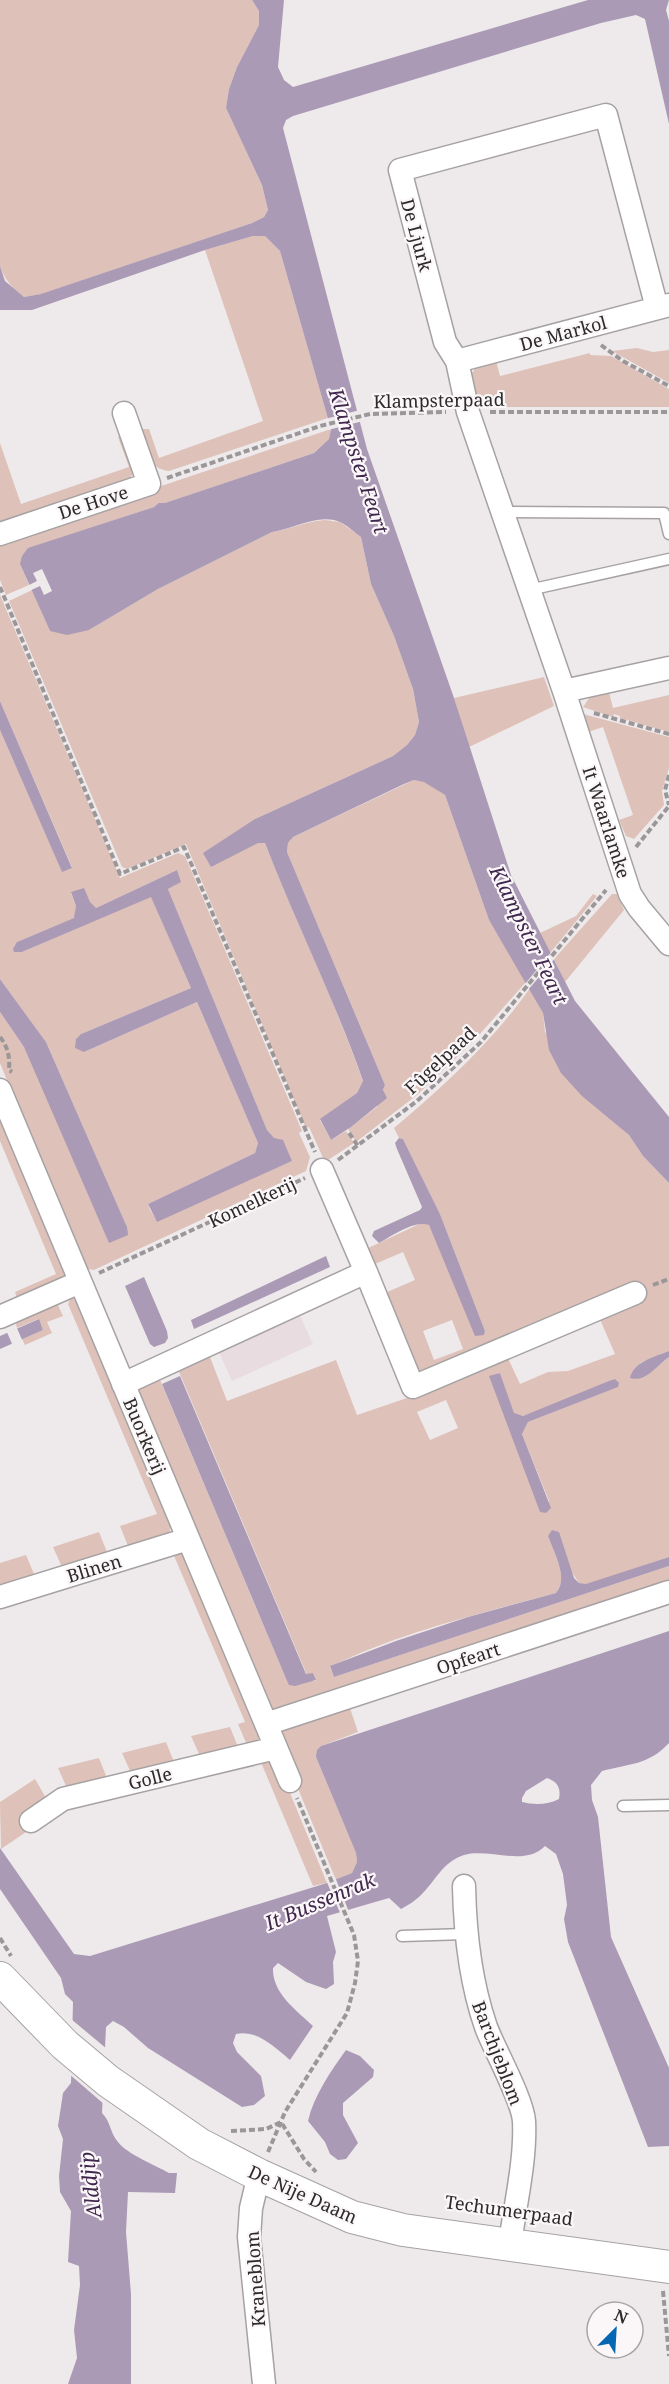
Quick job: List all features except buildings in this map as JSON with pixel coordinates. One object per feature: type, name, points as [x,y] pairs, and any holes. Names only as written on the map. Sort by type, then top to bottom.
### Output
[{"type":"street","name":"De Ljurk","points":[[567,699],[468,412],[457,361],[445,342],[400,170],[606,115],[663,307]]},
{"type":"street","name":"De Markol","points":[[457,361],[663,307]]},
{"type":"street","name":"De Hove","points":[[0,534],[149,484],[124,412]]},
{"type":"street","points":[[567,699],[669,668]]},
{"type":"street","name":"It Waarlamke","points":[[567,699],[630,894],[669,944]]},
{"type":"street","name":"Buorkerij","points":[[0,1090],[290,1781]]},
{"type":"street","points":[[322,1170],[413,1387],[635,1293]]},
{"type":"street","points":[[123,1384],[366,1272]]},
{"type":"street","points":[[0,1317],[80,1282]]},
{"type":"street","name":"Blinen","points":[[0,1597],[188,1539]]},
{"type":"street","name":"Opfeart","points":[[266,1724],[669,1592]]},
{"type":"street","name":"Golle","points":[[31,1821],[63,1799],[276,1748]]},
{"type":"street","name":"Barchjeblom","points":[[464,1887],[465,1934],[474,1991],[524,2119],[522,2154],[510,2244]]},
{"type":"street","name":"De Nije Daam","points":[[0,1978],[65,2044],[108,2081],[199,2145],[352,2217],[380,2226],[666,2267]]},
{"type":"street","name":"Kraneblom","points":[[259,2175],[251,2208],[249,2237],[264,2384]]},
{"type":"lane","points":[[502,512],[664,513],[669,534]]},
{"type":"lane","points":[[529,590],[669,559]]},
{"type":"lane","points":[[623,1806],[669,1805]]},
{"type":"lane","points":[[402,1936],[465,1934]]},
{"type":"path","points":[[592,325],[595,337],[603,347],[641,372],[669,386]]},
{"type":"path","name":"Klampsterpaad","points":[[149,484],[320,426],[370,414],[669,412]]},
{"type":"path","points":[[0,587],[3,600],[120,874],[184,847],[322,1170]]},
{"type":"path","points":[[567,699],[669,734]]},
{"type":"path","points":[[669,775],[665,790],[669,805]]},
{"type":"path","name":"Fûgelpaad","points":[[322,1170],[417,1101],[481,1042],[557,950]]},
{"type":"path","points":[[349,1133],[358,1146]]},
{"type":"path","name":"Komelkerij","points":[[80,1282],[322,1170]]},
{"type":"path","points":[[259,2175],[281,2122],[298,2089],[347,2013],[358,1961],[354,1935],[290,1781]]},
{"type":"path","points":[[281,2122],[304,2159],[320,2176]]},
{"type":"path","points":[[666,2267],[669,2356]]},
{"type":"shaded area","points":[[0,0],[252,0],[259,11],[259,25],[237,67],[229,89],[226,108],[262,185],[268,210],[264,217],[42,294],[24,297],[19,293],[6,279],[0,266]]},
{"type":"shaded area","points":[[253,236],[265,236],[280,251],[328,418],[169,471],[162,469],[152,462],[146,450],[141,429],[149,429],[159,458],[263,421],[205,250]]},
{"type":"shaded area","points":[[637,348],[653,352],[669,350],[669,383],[612,351]]},
{"type":"shaded area","points":[[590,353],[590,355],[611,356],[669,389],[669,407],[487,407],[481,406],[476,398],[471,375],[476,367],[496,361],[500,376]]},
{"type":"shaded area","points":[[331,429],[329,439],[314,453],[103,524],[20,564],[29,585],[6,595],[0,580],[0,540]]},
{"type":"shaded area","points":[[122,435],[134,471],[128,482],[0,526],[0,443],[21,504],[129,467],[118,437]]},
{"type":"shaded area","points":[[325,520],[340,522],[361,537],[371,584],[394,636],[413,689],[419,722],[415,735],[393,756],[255,819],[258,843],[265,843],[340,1021],[363,1082],[357,1093],[320,1120],[331,1140],[346,1131],[354,1143],[325,1162],[309,1127],[306,1128],[186,844],[127,869],[122,867],[9,601],[32,590],[50,631],[89,630],[158,589],[272,532]]},
{"type":"shaded area","points":[[0,595],[120,878],[178,853],[185,856],[302,1131],[299,1133],[310,1157],[306,1171],[94,1270],[83,1268],[0,1063],[0,1012],[24,1047],[127,1227],[46,1042],[0,979],[0,730],[62,871],[72,867],[0,701]],"holes":[[[177,870],[180,882],[168,889],[267,1130],[292,1161],[157,1221],[148,1204],[255,1153],[258,1143],[197,1002],[84,1052],[81,1034],[191,988],[151,896],[22,952],[17,942],[75,918],[76,906],[71,893],[96,908]]]},
{"type":"shaded area","points":[[544,677],[554,706],[469,747],[454,698]]},
{"type":"shaded area","points":[[609,692],[613,708],[669,695],[669,732],[620,718],[614,714],[613,717],[583,707],[590,697]]},
{"type":"shaded area","points":[[583,714],[669,737],[669,768],[662,791],[664,805],[634,839],[626,836],[619,820],[633,815],[603,727],[588,732]]},
{"type":"shaded area","points":[[414,780],[424,781],[445,795],[489,920],[526,982],[471,1044],[417,1095],[356,1142],[348,1129],[377,1107],[385,1085],[287,852],[288,843],[293,837]]},
{"type":"shaded area","points":[[593,894],[597,896],[550,953],[540,933],[576,916]]},
{"type":"shaded area","points":[[612,894],[617,894],[624,910],[565,982],[554,959]]},
{"type":"shaded area","points":[[530,988],[543,1013],[545,1032],[612,1119],[629,1135],[643,1156],[669,1183],[669,1351],[640,1363],[644,1377],[669,1357],[669,1557],[586,1585],[579,1583],[548,1536],[561,1573],[560,1587],[556,1593],[412,1634],[330,1667],[334,1677],[669,1566],[669,1580],[287,1705],[289,1712],[271,1710],[137,1390],[158,1375],[287,1681],[316,1681],[313,1673],[307,1675],[177,1367],[208,1352],[227,1401],[336,1360],[357,1415],[410,1397],[507,1356],[520,1384],[548,1372],[568,1371],[615,1354],[599,1317],[424,1372],[417,1369],[364,1250],[417,1225],[424,1223],[429,1225],[484,1335],[485,1331],[440,1214],[403,1139],[399,1138],[394,1128],[467,1062],[516,1008]],"holes":[[[403,1252],[415,1280],[387,1292],[375,1264]],[[452,1320],[463,1349],[434,1360],[423,1331]],[[500,1373],[514,1414],[523,1416],[619,1383],[617,1387],[528,1422],[522,1434],[549,1501],[546,1513],[540,1511],[490,1377]],[[446,1400],[458,1428],[430,1440],[417,1412]]]},
{"type":"shaded area","points":[[0,1113],[65,1272],[63,1279],[17,1298],[15,1292],[56,1274],[0,1141]]},
{"type":"shaded area","points":[[71,1297],[79,1303],[172,1524],[169,1533],[128,1546],[120,1526],[157,1514],[68,1304]]},
{"type":"shaded area","points":[[57,1303],[63,1316],[47,1322],[52,1333],[25,1345],[22,1339],[43,1330],[38,1319],[17,1328],[18,1317]]},
{"type":"shaded area","points":[[298,1311],[313,1344],[232,1381],[217,1348]]},
{"type":"shaded area","points":[[99,1532],[107,1552],[105,1556],[62,1567],[53,1547]]},
{"type":"shaded area","points":[[172,1551],[183,1553],[260,1735],[256,1744],[247,1745],[238,1724],[245,1722]]},
{"type":"shaded area","points":[[26,1555],[34,1574],[32,1579],[0,1589],[0,1563]]},
{"type":"shaded area","points":[[348,1702],[358,1732],[321,1746],[316,1757],[356,1853],[357,1862],[352,1873],[336,1880],[294,1779],[282,1741],[282,1732],[287,1724]]},
{"type":"shaded area","points":[[230,1727],[238,1747],[200,1756],[191,1736]]},
{"type":"shaded area","points":[[166,1742],[174,1762],[131,1773],[122,1753]]},
{"type":"shaded area","points":[[99,1758],[107,1778],[67,1788],[58,1768]]},
{"type":"shaded area","points":[[260,1760],[270,1762],[281,1771],[327,1883],[313,1886]]},
{"type":"shaded area","points":[[35,1779],[46,1798],[29,1830],[1,1849],[0,1802]]},
{"type":"water","name":"Klampster Feart","points":[[252,0],[284,0],[278,67],[284,80],[293,87],[588,0],[669,0],[666,10],[669,21],[669,124],[645,19],[636,15],[601,23],[293,116],[286,120],[283,128],[367,449],[454,698],[511,875],[575,1001],[669,1117],[669,1183],[643,1156],[629,1135],[582,1096],[561,1073],[549,1050],[543,1013],[489,920],[445,795],[424,782],[414,780],[293,837],[288,843],[287,852],[385,1085],[383,1090],[387,1098],[331,1140],[320,1119],[357,1093],[363,1081],[265,843],[258,843],[211,867],[203,853],[255,819],[393,756],[415,735],[419,722],[413,689],[394,636],[371,584],[361,537],[342,523],[325,519],[272,532],[158,589],[89,630],[67,635],[50,631],[20,564],[28,548],[314,453],[329,439],[331,429],[280,251],[265,236],[253,236],[205,250],[32,310],[0,310],[0,266],[5,281],[24,297],[41,294],[264,217],[268,210],[262,185],[226,108],[229,89],[237,67],[259,25],[259,11]]},
{"type":"water","points":[[0,701],[72,868],[62,872],[0,730]]},
{"type":"water","points":[[177,870],[181,882],[168,889],[267,1130],[274,1138],[283,1140],[292,1161],[157,1222],[148,1204],[255,1153],[258,1143],[197,1002],[84,1052],[75,1048],[76,1039],[81,1034],[191,988],[151,897],[22,952],[14,952],[13,949],[17,942],[74,918],[76,906],[71,892],[84,888],[90,902],[96,908]]},
{"type":"water","points":[[0,979],[46,1042],[127,1227],[128,1235],[109,1243],[24,1047],[0,1012]]},
{"type":"water","points":[[399,1138],[403,1139],[440,1214],[485,1331],[484,1335],[475,1336],[429,1225],[410,1227],[379,1243],[372,1236],[374,1231],[422,1207],[395,1143]]},
{"type":"water","points":[[326,1256],[330,1267],[194,1329],[191,1320]]},
{"type":"water","points":[[144,1277],[168,1338],[165,1343],[154,1347],[150,1344],[125,1286]]},
{"type":"water","points":[[39,1319],[43,1330],[0,1349],[0,1336]]},
{"type":"water","points":[[669,1351],[669,1357],[646,1376],[630,1378],[632,1372],[640,1364]]},
{"type":"water","points":[[500,1373],[514,1413],[523,1416],[609,1381],[615,1379],[619,1383],[618,1387],[528,1422],[522,1434],[551,1508],[546,1513],[540,1512],[489,1376]]},
{"type":"water","points":[[180,1376],[306,1674],[313,1673],[316,1680],[295,1686],[289,1685],[287,1681],[162,1384]]},
{"type":"water","points":[[552,1530],[559,1532],[574,1578],[579,1583],[586,1584],[669,1557],[669,1566],[334,1677],[330,1666],[396,1641],[468,1617],[556,1593],[560,1587],[561,1573],[548,1536]]},
{"type":"water","points":[[669,1631],[669,1743],[646,1760],[602,1771],[591,1785],[592,1800],[598,1817],[611,1937],[669,2068],[669,2146],[648,2147],[568,1942],[564,1919],[567,1905],[563,1874],[556,1854],[545,1846],[528,1855],[474,1853],[456,1858],[439,1873],[420,1896],[401,1909],[389,1898],[327,1916],[336,1952],[333,1962],[334,1984],[326,1989],[306,1982],[278,1963],[273,1968],[276,1985],[281,1993],[313,2026],[290,2060],[258,2037],[244,2033],[236,2034],[233,2043],[237,2052],[261,2076],[265,2096],[254,2105],[242,2107],[148,2048],[124,2027],[113,2021],[106,2027],[102,2113],[115,2139],[122,2146],[134,2155],[169,2173],[177,2173],[175,2193],[128,2192],[126,2232],[131,2294],[131,2384],[68,2384],[77,2358],[74,2330],[80,2285],[79,2266],[68,2262],[71,2211],[60,2192],[59,2176],[63,2139],[58,2126],[63,2093],[71,2083],[73,2002],[65,1994],[61,1978],[0,1889],[0,1848],[74,1954],[90,1956],[327,1883],[352,1873],[357,1862],[356,1853],[316,1757],[317,1750],[321,1746]],"holes":[[[547,1778],[558,1786],[559,1799],[541,1804],[522,1802],[526,1791]]]},
{"type":"water","points":[[346,2050],[360,2056],[374,2070],[373,2077],[343,2103],[343,2115],[358,2143],[346,2159],[338,2160],[330,2154],[325,2142],[308,2121],[319,2093]]},
{"type":"pier","points":[[360,410],[363,421],[328,430],[325,419]]},
{"type":"pier","points":[[42,569],[52,591],[44,595],[40,586],[29,591],[27,586],[37,581],[33,573]]},
{"type":"pier","points":[[553,950],[556,957],[528,990],[525,984]]},
{"type":"pier","points":[[16,1326],[23,1342],[13,1346],[6,1330]]},
{"type":"pier","points":[[335,1877],[349,1912],[341,1915],[326,1880]]},
{"type":"pier","points":[[71,2019],[107,2049],[105,2105],[68,2073]]},
{"type":"water label","name":"It Bussenrak","points":[[320,1901]]},
{"type":"water label","name":"Alddjip","points":[[90,2185]]}]
